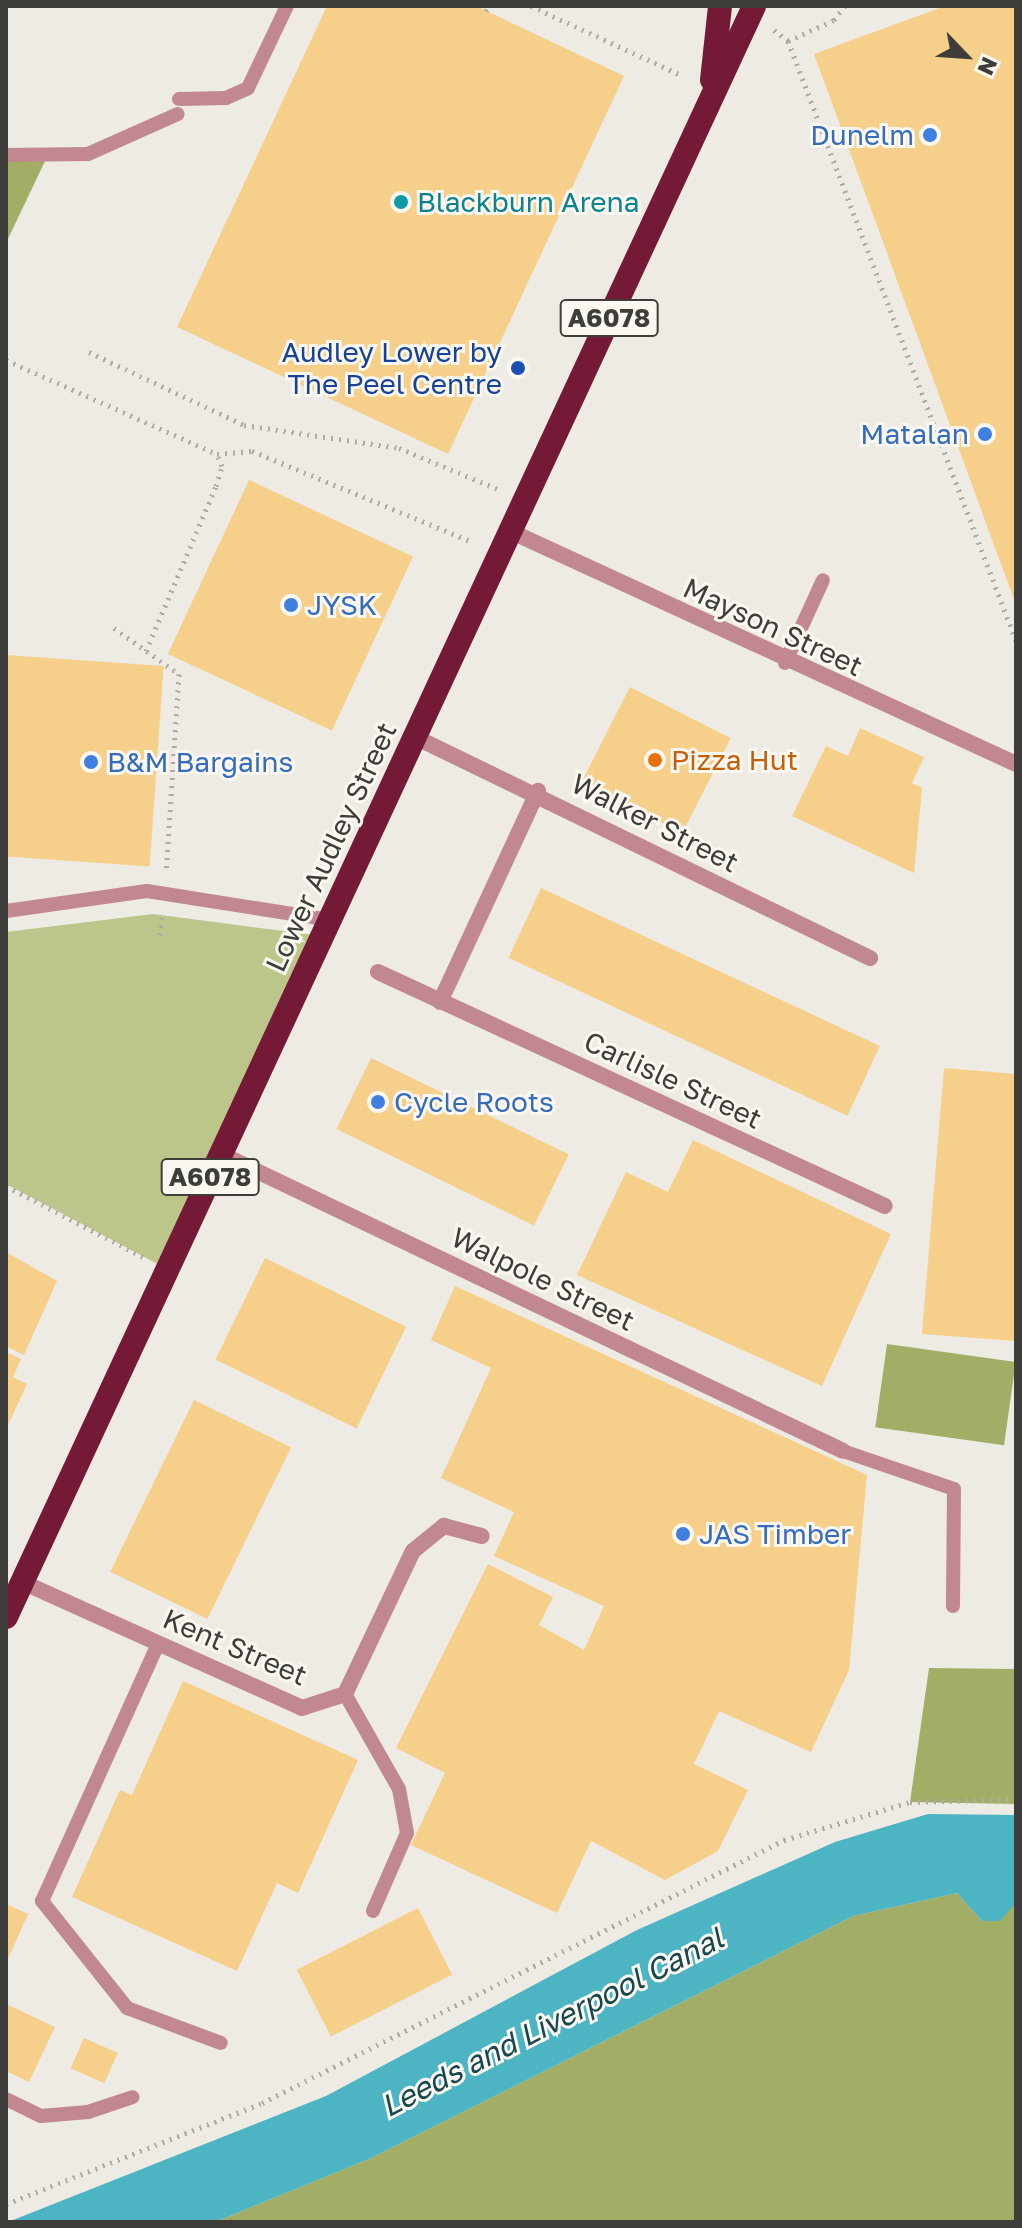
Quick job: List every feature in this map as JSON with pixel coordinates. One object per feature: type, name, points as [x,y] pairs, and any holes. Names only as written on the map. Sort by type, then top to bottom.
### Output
[{"type":"highway","name":"Lower Audley Street","points":[[710,102],[720,6]]},
{"type":"highway","name":"Lower Audley Street","points":[[6,1617],[753,7]]},
{"type":"street","name":"Mayson Street","points":[[505,542],[1016,764]]},
{"type":"street","name":"Walker Street","points":[[415,737],[538,791],[870,958]]},
{"type":"street","points":[[440,1002],[538,791]]},
{"type":"street","name":"Carlisle Street","points":[[378,972],[885,1206]]},
{"type":"street","name":"Walpole Street","points":[[221,1154],[843,1451]]},
{"type":"street","points":[[345,1694],[413,1551],[444,1526],[482,1536]]},
{"type":"street","name":"Kent Street","points":[[22,1582],[302,1708],[345,1694]]},
{"type":"lane","points":[[179,99],[226,98],[248,88],[287,6]]},
{"type":"lane","points":[[6,155],[88,154],[178,114]]},
{"type":"lane","points":[[785,663],[823,580]]},
{"type":"lane","points":[[6,911],[164,893],[330,920]]},
{"type":"lane","points":[[843,1451],[954,1489],[953,1606]]},
{"type":"lane","points":[[158,1644],[42,1901],[127,2008],[221,2043]]},
{"type":"lane","points":[[345,1694],[399,1789],[407,1833],[373,1911]]},
{"type":"lane","points":[[6,2099],[41,2116],[88,2112],[133,2097]]},
{"type":"path","points":[[531,6],[679,74]]},
{"type":"path","points":[[788,41],[834,20],[845,6]]},
{"type":"path","points":[[774,30],[788,41],[1016,641]]},
{"type":"path","points":[[89,352],[244,425],[399,448],[525,500]]},
{"type":"path","points":[[6,360],[217,454],[252,451],[505,542]]},
{"type":"path","points":[[146,651],[216,486],[222,466],[217,454]]},
{"type":"path","points":[[114,628],[179,674],[164,893]]},
{"type":"path","points":[[6,1186],[167,1269]]},
{"type":"path","points":[[6,2204],[262,2103],[784,1840],[910,1802],[1016,1799]]},
{"type":"green space","points":[[6,156],[47,157],[6,243]]},
{"type":"green space","points":[[153,914],[322,936],[167,1269],[6,1184],[6,932]]},
{"type":"green space","points":[[887,1344],[1016,1362],[1004,1445],[875,1427]]},
{"type":"green space","points":[[929,1668],[1016,1669],[1016,1804],[910,1802]]},
{"type":"green space","points":[[957,1893],[982,1921],[1016,1903],[1014,2222],[215,2222],[369,2159],[853,1916]]},
{"type":"water","name":"Leeds and Liverpool Canal","points":[[928,1814],[1016,1815],[1016,1903],[1000,1921],[982,1921],[957,1893],[853,1916],[369,2159],[215,2222],[8,2222],[326,2096],[637,1930],[835,1842]]},
{"type":"building","name":"Blackburn Arena","points":[[327,6],[476,6],[624,76],[448,454],[177,327]]},
{"type":"building","name":"Dunelm","points":[[945,6],[1016,6],[1016,605],[814,54]]},
{"type":"building","name":"JYSK","points":[[249,480],[413,556],[332,731],[168,654]]},
{"type":"building","name":"B&M Bargains","points":[[6,655],[164,666],[150,867],[6,856]]},
{"type":"building","name":"Pizza Hut","points":[[630,687],[731,738],[683,833],[582,781]]},
{"type":"building","points":[[860,728],[924,757],[912,783],[922,788],[914,873],[792,816],[826,746],[848,756]]},
{"type":"building","points":[[541,888],[880,1046],[847,1116],[508,958]]},
{"type":"building","points":[[371,1058],[569,1154],[534,1225],[336,1129]]},
{"type":"building","points":[[944,1068],[1016,1074],[1016,1341],[922,1334]]},
{"type":"building","points":[[693,1140],[891,1234],[822,1386],[577,1275],[626,1172],[668,1192]]},
{"type":"building","points":[[6,1252],[57,1281],[24,1355],[6,1346]]},
{"type":"building","points":[[265,1258],[406,1327],[357,1428],[215,1360]]},
{"type":"building","name":"JAS Timber","points":[[455,1286],[867,1475],[849,1670],[811,1752],[719,1711],[694,1764],[748,1790],[718,1851],[665,1880],[591,1841],[557,1913],[411,1845],[445,1773],[396,1748],[488,1564],[553,1597],[539,1625],[584,1650],[604,1606],[494,1556],[514,1512],[441,1478],[491,1368],[431,1340]]},
{"type":"building","points":[[6,1352],[21,1359],[13,1377],[27,1384],[8,1425]]},
{"type":"building","points":[[194,1400],[291,1447],[207,1619],[110,1572]]},
{"type":"building","points":[[183,1681],[358,1760],[298,1893],[277,1883],[237,1971],[72,1897],[120,1790],[132,1795]]},
{"type":"building","points":[[6,1904],[28,1914],[6,1963]]},
{"type":"building","points":[[418,1908],[452,1975],[331,2037],[297,1970]]},
{"type":"building","points":[[6,2004],[55,2027],[29,2082],[6,2071]]},
{"type":"building","points":[[84,2038],[118,2053],[104,2083],[71,2068]]},
{"type":"place","name":"Dunelm","points":[[930,135]]},
{"type":"place","name":"Blackburn Arena","points":[[401,202]]},
{"type":"place","name":"Audley Lower by The Peel Centre","points":[[518,368]]},
{"type":"place","name":"Matalan","points":[[985,434]]},
{"type":"place","name":"JYSK","points":[[291,605]]},
{"type":"place","name":"Pizza Hut","points":[[655,760]]},
{"type":"place","name":"B&M Bargains","points":[[91,762]]},
{"type":"place","name":"Cycle Roots","points":[[378,1102]]},
{"type":"place","name":"JAS Timber","points":[[683,1534]]}]
